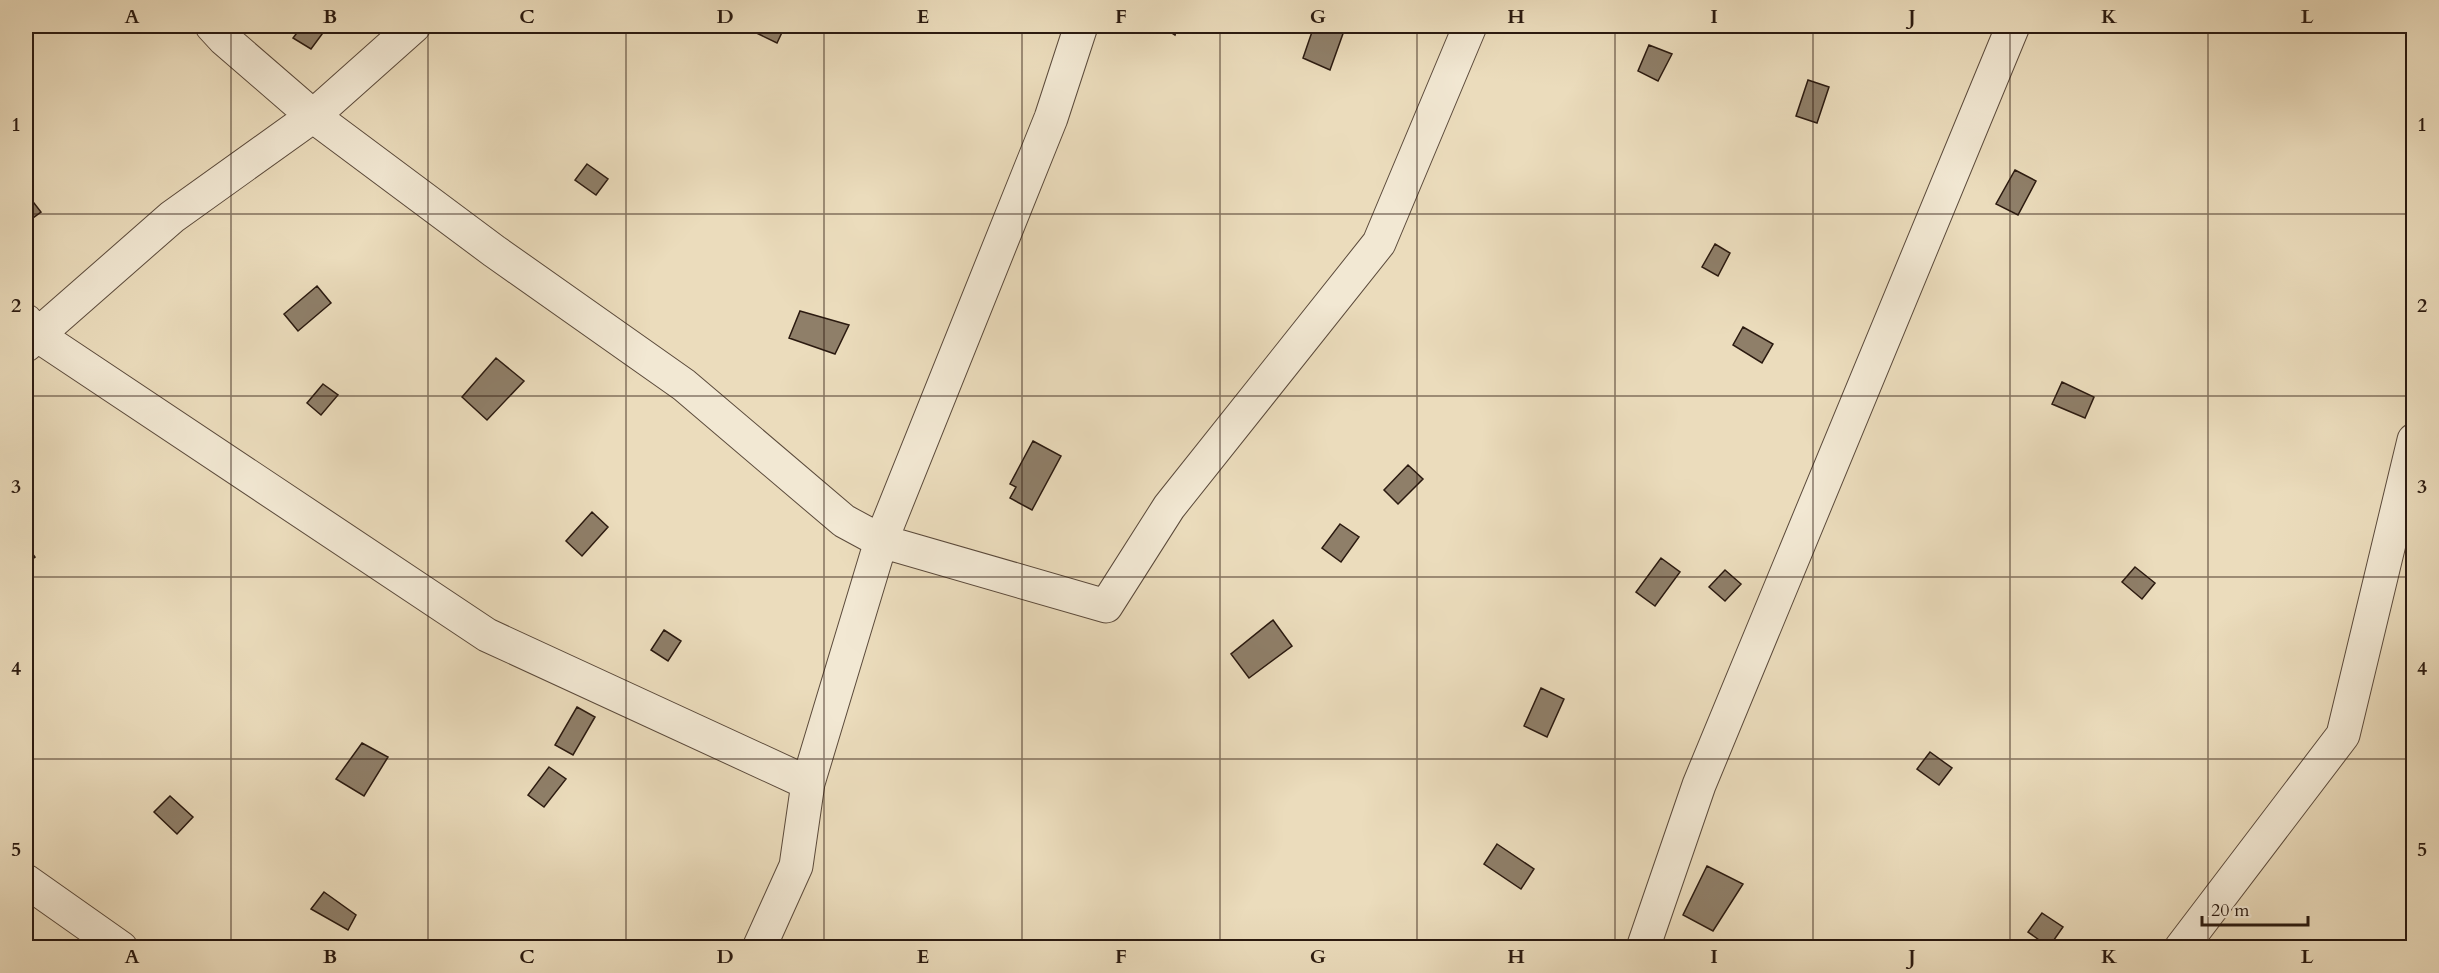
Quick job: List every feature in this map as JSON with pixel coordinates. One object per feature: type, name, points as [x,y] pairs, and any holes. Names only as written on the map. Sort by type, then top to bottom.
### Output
[{"type":"street","points":[[212,26],[313,116],[494,251],[684,385],[844,521],[880,541],[1106,606],[1169,507],[1379,243],[1470,26]]},
{"type":"street","points":[[414,26],[313,116],[172,217],[29,334],[487,635],[808,783]]},
{"type":"street","points":[[759,948],[796,866],[808,783],[880,541],[1051,118],[1081,26]]},
{"type":"street","points":[[1643,948],[1700,785],[2013,26]]},
{"type":"street","points":[[2181,948],[2343,735],[2414,440]]},
{"type":"street","points":[[26,881],[121,948]]},
{"type":"building","points":[[302,26],[328,26],[311,49],[293,38]]},
{"type":"building","points":[[742,26],[785,26],[777,43]]},
{"type":"building","points":[[1161,26],[1178,26],[1175,35]]},
{"type":"building","points":[[1314,26],[1345,28],[1330,70],[1303,58]]},
{"type":"building","points":[[1649,45],[1672,54],[1658,81],[1638,71]]},
{"type":"building","points":[[1808,80],[1829,87],[1817,123],[1796,116]]},
{"type":"building","points":[[587,164],[608,179],[596,195],[575,180]]},
{"type":"building","points":[[2015,170],[2036,181],[2018,215],[1996,204]]},
{"type":"building","points":[[26,195],[41,212],[26,223]]},
{"type":"building","points":[[1715,244],[1730,253],[1718,276],[1702,267]]},
{"type":"building","points":[[317,286],[331,303],[298,331],[284,314]]},
{"type":"building","points":[[800,311],[849,325],[835,354],[789,338]]},
{"type":"building","points":[[1743,327],[1773,344],[1762,363],[1733,345]]},
{"type":"building","points":[[496,358],[524,381],[487,420],[462,397]]},
{"type":"building","points":[[2062,382],[2094,397],[2085,418],[2052,404]]},
{"type":"building","points":[[323,384],[338,395],[321,415],[307,403]]},
{"type":"building","points":[[1033,441],[1061,456],[1032,510],[1010,498],[1016,487],[1010,484]]},
{"type":"building","points":[[1408,465],[1423,479],[1398,504],[1384,490]]},
{"type":"building","points":[[592,512],[608,527],[582,556],[566,541]]},
{"type":"building","points":[[1340,524],[1359,537],[1341,562],[1322,548]]},
{"type":"building","points":[[26,545],[35,557],[26,564]]},
{"type":"building","points":[[1661,558],[1680,572],[1655,606],[1636,592]]},
{"type":"building","points":[[2135,567],[2155,583],[2142,599],[2122,582]]},
{"type":"building","points":[[1725,570],[1741,584],[1725,601],[1709,587]]},
{"type":"building","points":[[1273,620],[1292,646],[1249,678],[1231,654]]},
{"type":"building","points":[[664,630],[681,641],[668,661],[651,650]]},
{"type":"building","points":[[1541,688],[1564,699],[1547,737],[1524,726]]},
{"type":"building","points":[[577,707],[595,717],[573,755],[555,745]]},
{"type":"building","points":[[362,743],[388,757],[364,796],[336,779]]},
{"type":"building","points":[[1930,752],[1952,768],[1939,785],[1917,769]]},
{"type":"building","points":[[549,767],[566,779],[544,807],[528,795]]},
{"type":"building","points":[[170,796],[193,817],[177,834],[154,812]]},
{"type":"building","points":[[1497,844],[1534,869],[1521,889],[1484,864]]},
{"type":"building","points":[[1707,866],[1743,884],[1713,931],[1683,915]]},
{"type":"building","points":[[324,892],[356,915],[348,930],[311,909]]},
{"type":"building","points":[[2042,913],[2063,927],[2049,947],[2028,932]]}]
